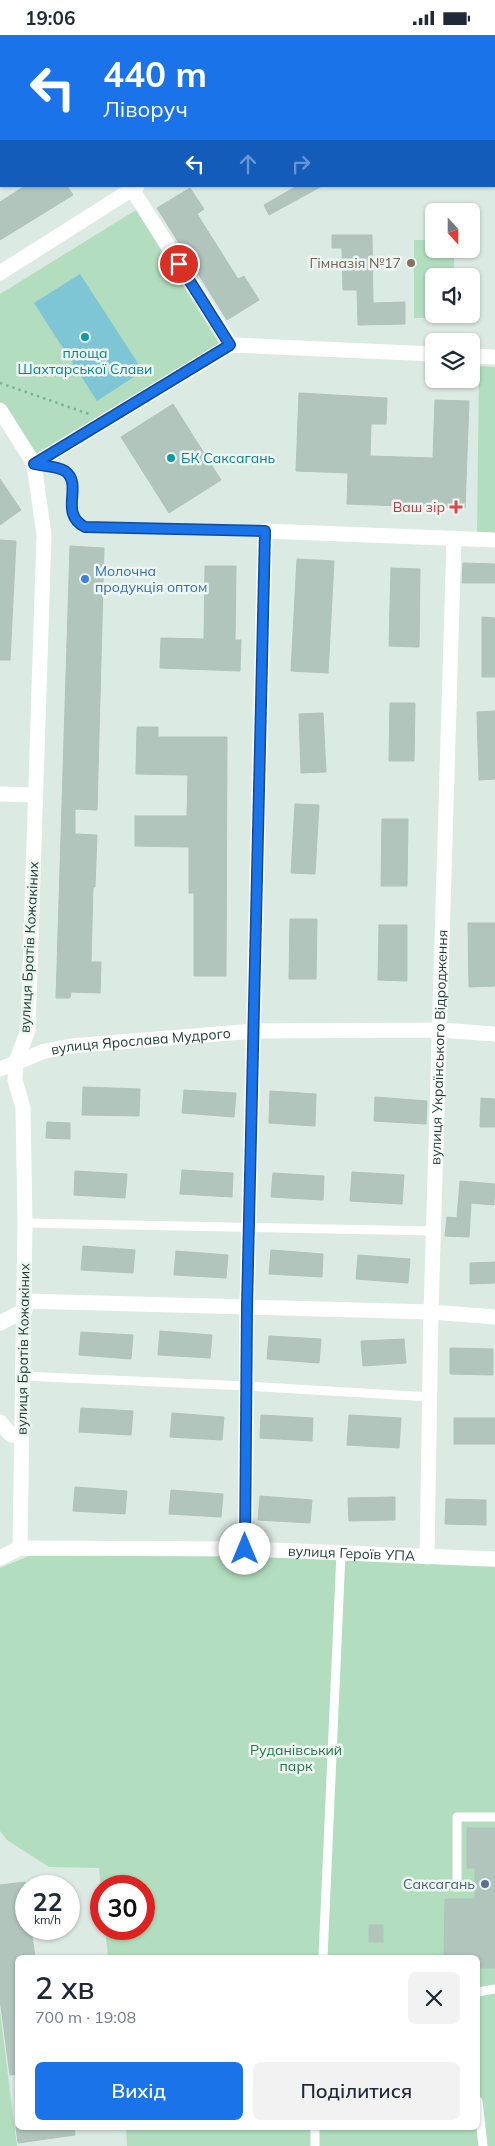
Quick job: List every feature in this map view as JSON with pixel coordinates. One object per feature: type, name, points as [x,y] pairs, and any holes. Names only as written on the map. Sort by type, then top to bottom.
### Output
[{"type":"street","points":[[0,273],[133,187],[230,345]]},
{"type":"street","points":[[0,410],[34,464],[230,345],[425,354]]},
{"type":"street","points":[[480,356],[495,357]]},
{"type":"street","name":"вулиця Братів Кожакіних","points":[[20,1548],[25,1223],[23,1108],[15,1080],[16,1062],[28,1030],[44,535],[34,464]]},
{"type":"street","points":[[245,1549],[247,1307],[265,531],[495,540]]},
{"type":"street","name":"вулиця Українського Відродження","points":[[427,1557],[431,1312],[454,538]]},
{"type":"street","points":[[0,794],[35,795]]},
{"type":"street","name":"вулиця Ярослава Мудрого","points":[[0,1069],[45,1051],[71,1046],[254,1031],[440,1030],[495,1034]]},
{"type":"street","points":[[0,1323],[25,1306],[247,1307],[431,1312],[495,1317]]},
{"type":"street","points":[[0,1422],[11,1435],[21,1435]]},
{"type":"street","name":"вулиця Героїв УПА","points":[[0,1558],[20,1548],[245,1549],[495,1559]]},
{"type":"lane","points":[[34,464],[65,471],[70,477],[74,520],[85,527],[265,531]]},
{"type":"lane","points":[[25,1223],[434,1231]]},
{"type":"lane","points":[[22,1376],[246,1386],[430,1397]]},
{"type":"lane","points":[[323,1955],[341,1553]]},
{"type":"lane","points":[[457,1884],[457,1817],[495,1817]]},
{"type":"lane","points":[[480,1992],[495,1989]]},
{"type":"lane","points":[[480,2119],[483,2146]]},
{"type":"lane","points":[[314,2146],[315,2130]]},
{"type":"path","points":[[0,383],[107,420]]},
{"type":"green space","points":[[136,210],[220,345],[35,460],[0,403],[0,294]]},
{"type":"green space","points":[[414,240],[425,240],[425,258],[454,258],[454,268],[425,268],[425,318],[414,318]]},
{"type":"green space","points":[[480,366],[495,367],[495,534],[477,533]]},
{"type":"green space","name":"Руданівський парк","points":[[48,1548],[495,1567],[495,2146],[127,2146],[126,2130],[480,2130],[480,1955],[108,1955],[106,1940],[155,1940],[155,1875],[100,1875],[99,1868],[49,1867],[7,1840],[0,1831],[0,1568]]},
{"type":"green space","points":[[0,2012],[17,2146],[0,2146]]},
{"type":"water","points":[[80,274],[143,371],[97,401],[34,303]]},
{"type":"building","points":[[23,187],[68,187],[73,195],[0,240],[0,202]]},
{"type":"building","points":[[295,187],[320,187],[269,215],[264,205]]},
{"type":"building","points":[[190,188],[204,209],[197,214],[238,279],[244,276],[259,300],[227,320],[157,208]]},
{"type":"building","points":[[332,235],[372,235],[373,303],[405,302],[405,324],[358,325],[357,290],[343,290],[342,248],[332,248]]},
{"type":"building","points":[[299,393],[387,398],[386,424],[371,424],[370,456],[433,458],[435,400],[469,401],[465,508],[347,504],[348,473],[296,471]]},
{"type":"building","name":"БК Саксагань","points":[[173,404],[221,480],[169,513],[121,437]]},
{"type":"building","points":[[0,479],[21,510],[0,525]]},
{"type":"building","points":[[0,540],[16,541],[10,660],[0,660]]},
{"type":"building","points":[[70,546],[104,548],[97,810],[75,809],[75,834],[97,835],[95,887],[93,887],[91,962],[101,962],[100,993],[71,992],[70,998],[56,998]]},
{"type":"building","points":[[297,559],[334,561],[328,673],[291,671]]},
{"type":"building","points":[[463,563],[495,564],[495,583],[462,583]]},
{"type":"building","points":[[205,566],[236,566],[235,640],[241,640],[240,671],[160,668],[161,638],[204,639]]},
{"type":"building","points":[[391,568],[420,569],[419,647],[389,646]]},
{"type":"building","points":[[482,617],[495,618],[495,677],[482,677]]},
{"type":"building","points":[[390,703],[415,703],[414,761],[389,761]]},
{"type":"building","points":[[495,711],[495,779],[479,780],[477,712]]},
{"type":"building","points":[[323,713],[326,772],[301,773],[299,714]]},
{"type":"building","points":[[137,727],[158,727],[158,737],[227,737],[226,976],[194,976],[194,893],[189,893],[189,847],[135,846],[135,816],[187,816],[188,775],[136,774]]},
{"type":"building","points":[[295,804],[319,805],[315,874],[291,873]]},
{"type":"building","points":[[382,819],[408,819],[407,886],[381,886]]},
{"type":"building","points":[[290,919],[317,919],[316,979],[289,979]]},
{"type":"building","points":[[468,923],[495,923],[495,986],[469,987]]},
{"type":"building","points":[[379,925],[407,925],[407,981],[378,980]]},
{"type":"building","points":[[83,1087],[140,1089],[139,1116],[82,1115]]},
{"type":"building","points":[[184,1090],[236,1093],[234,1117],[182,1113]]},
{"type":"building","points":[[270,1091],[316,1094],[315,1126],[269,1123]]},
{"type":"building","points":[[375,1097],[427,1101],[426,1124],[374,1121]]},
{"type":"building","points":[[481,1098],[495,1099],[495,1127],[480,1127]]},
{"type":"building","points":[[47,1122],[70,1123],[70,1139],[46,1138]]},
{"type":"building","points":[[182,1170],[233,1173],[232,1197],[180,1194]]},
{"type":"building","points":[[75,1171],[127,1174],[125,1198],[74,1195]]},
{"type":"building","points":[[352,1172],[404,1175],[402,1204],[350,1201]]},
{"type":"building","points":[[273,1173],[324,1176],[323,1200],[271,1197]]},
{"type":"building","points":[[460,1181],[495,1184],[494,1205],[471,1203],[469,1237],[445,1236],[447,1217],[457,1218]]},
{"type":"building","points":[[83,1246],[135,1250],[133,1273],[81,1270]]},
{"type":"building","points":[[271,1250],[323,1254],[322,1277],[269,1274]]},
{"type":"building","points":[[176,1251],[228,1255],[226,1278],[174,1275]]},
{"type":"building","points":[[358,1255],[410,1259],[408,1283],[356,1279]]},
{"type":"building","points":[[495,1262],[495,1283],[470,1284],[470,1263]]},
{"type":"building","points":[[160,1331],[212,1335],[210,1358],[158,1355]]},
{"type":"building","points":[[81,1332],[133,1335],[131,1359],[79,1355]]},
{"type":"building","points":[[269,1336],[321,1339],[319,1363],[267,1359]]},
{"type":"building","points":[[404,1339],[406,1363],[363,1366],[361,1341]]},
{"type":"building","points":[[450,1348],[493,1349],[493,1375],[450,1374]]},
{"type":"building","points":[[81,1408],[133,1411],[131,1435],[79,1432]]},
{"type":"building","points":[[172,1413],[224,1417],[222,1440],[170,1437]]},
{"type":"building","points":[[261,1415],[313,1418],[312,1441],[260,1438]]},
{"type":"building","points":[[349,1415],[401,1418],[399,1448],[347,1445]]},
{"type":"building","points":[[454,1418],[495,1418],[495,1444],[454,1444]]},
{"type":"building","points":[[75,1487],[127,1491],[125,1514],[73,1511]]},
{"type":"building","points":[[171,1490],[223,1494],[221,1517],[169,1514]]},
{"type":"building","points":[[260,1496],[312,1500],[310,1523],[258,1520]]},
{"type":"building","points":[[395,1497],[395,1520],[349,1521],[348,1498]]},
{"type":"building","points":[[446,1499],[486,1500],[486,1525],[445,1524]]},
{"type":"building","name":"Саксагань","points":[[467,1828],[495,1828],[495,1968],[480,1968],[480,1955],[444,1955],[445,1899],[475,1899],[475,1868],[467,1868]]},
{"type":"building","points":[[15,1883],[15,1940],[33,1940],[35,1955],[15,1955],[15,2074],[10,2075],[0,1999],[0,1885]]},
{"type":"building","points":[[369,1925],[383,1925],[383,1942],[369,1942]]},
{"type":"building","points":[[16,2130],[74,2130],[75,2135],[18,2143]]},
{"type":"place","name":"Гімназія №17","points":[[411,263]]},
{"type":"place","name":"площа Шахтарської Слави","points":[[85,337]]},
{"type":"place","name":"БК Саксагань","points":[[171,458]]},
{"type":"place","name":"Ваш зір","points":[[456,507]]},
{"type":"place","name":"Молочна продукція оптом","points":[[85,579]]},
{"type":"place","name":"Саксагань","points":[[485,1884]]},
{"type":"route","points":[[179,264],[230,345],[34,464],[57,468],[65,471],[70,477],[74,520],[85,527],[265,531],[247,1307],[245,1549]]}]
